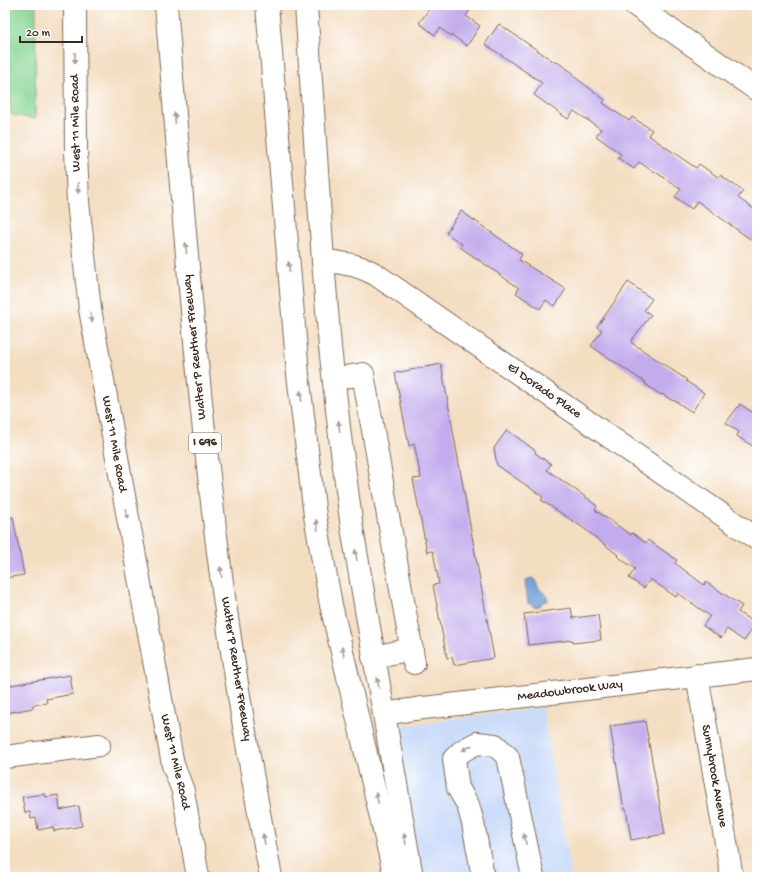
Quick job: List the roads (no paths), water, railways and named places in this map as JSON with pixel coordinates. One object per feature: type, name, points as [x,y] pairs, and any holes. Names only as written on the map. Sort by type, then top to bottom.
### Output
[{"type":"main road","name":"West 11 Mile Road","points":[[75,5],[78,202],[90,309],[173,765],[183,791],[198,877]]},
{"type":"main road","name":"Walter P Reuther Freeway","points":[[166,5],[193,333],[213,512],[236,678],[271,877]]},
{"type":"main road","points":[[267,5],[298,374],[315,516],[331,605],[395,877]]},
{"type":"main road","points":[[306,5],[323,261],[340,436],[352,528],[412,877]]},
{"type":"main road","points":[[635,5],[757,90]]},
{"type":"main road","name":"El Dorado Place","points":[[323,261],[350,264],[364,268],[375,274],[757,539]]},
{"type":"main road","points":[[334,379],[363,374],[413,656],[374,657]]},
{"type":"main road","name":"Meadowbrook Way","points":[[384,714],[757,668]]},
{"type":"main road","name":"Sunnybrook Avenue","points":[[697,675],[732,877]]},
{"type":"main road","points":[[483,877],[473,823],[468,805],[458,788],[454,759],[462,750],[477,743],[495,745],[508,757],[533,877]]},
{"type":"main road","points":[[5,757],[99,745]]},
{"type":"main road","points":[[188,818],[207,877]]},
{"type":"water","points":[[532,578],[536,580],[539,589],[548,598],[548,601],[544,601],[540,606],[535,607],[528,603],[525,583],[528,579]]}]
